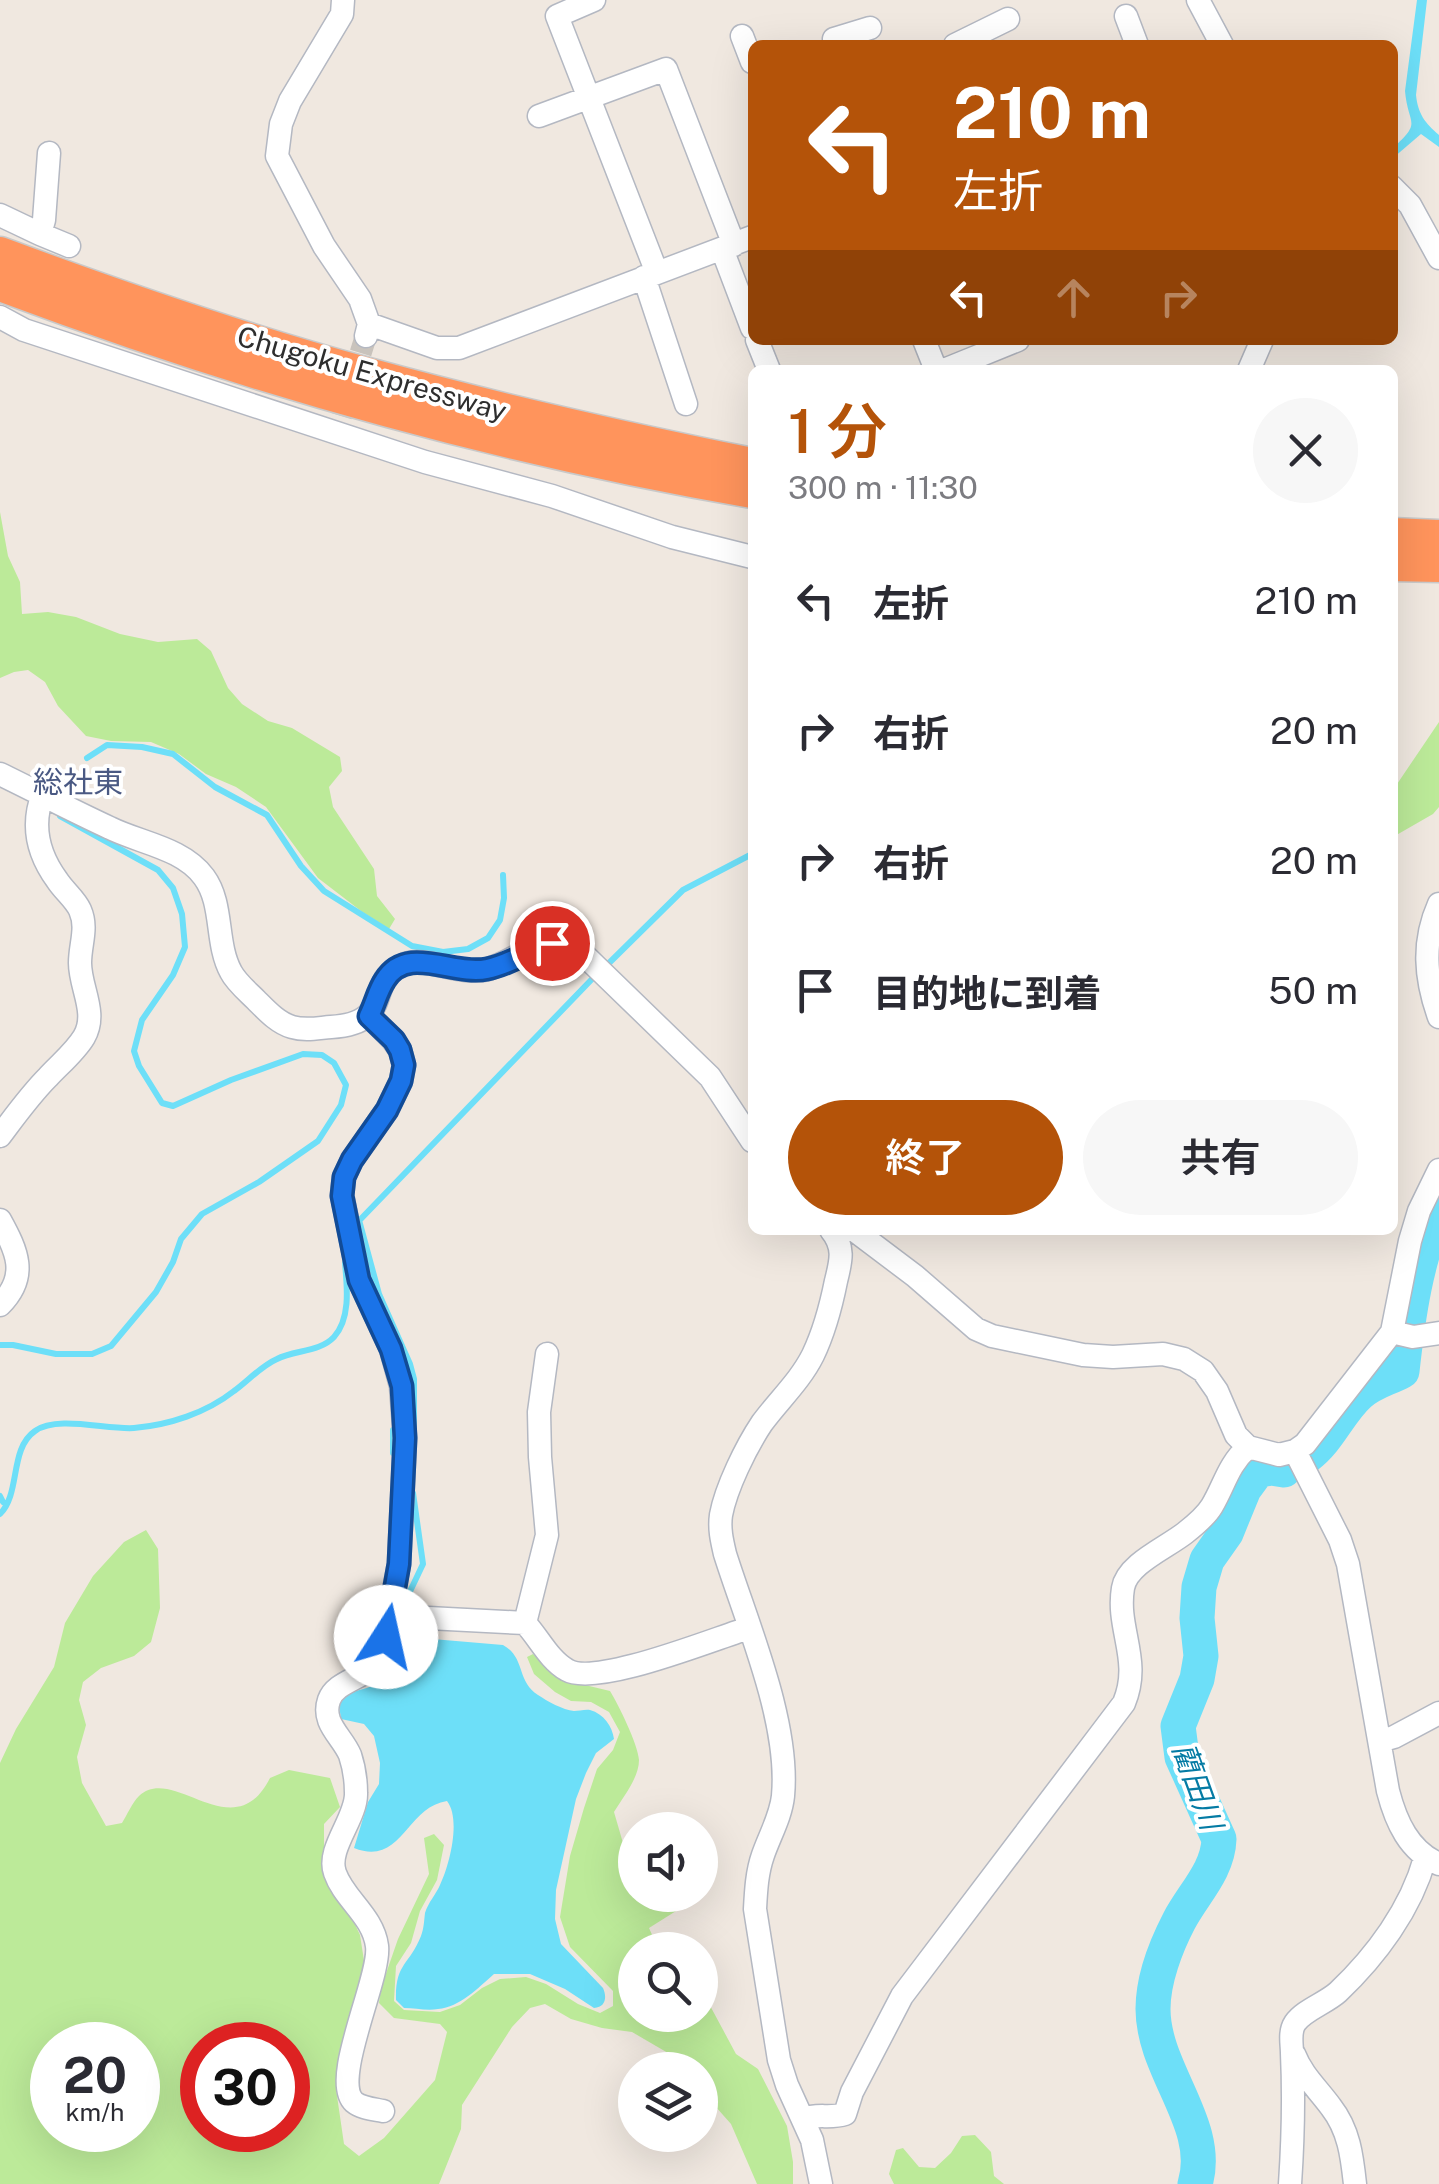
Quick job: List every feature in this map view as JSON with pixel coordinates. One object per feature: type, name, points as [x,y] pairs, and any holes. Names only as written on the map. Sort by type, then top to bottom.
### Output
[{"type":"highway","name":"Chugoku Expressway","points":[[0,253],[102,291],[364,374],[498,409],[748,463]]},
{"type":"highway","name":"Chugoku Expressway","points":[[0,285],[221,362],[360,402],[601,462],[748,491]]},
{"type":"highway","points":[[1398,534],[1439,536]]},
{"type":"highway","points":[[1398,565],[1439,566]]},
{"type":"street","points":[[343,0],[342,14],[290,102],[281,124],[277,156],[324,246],[360,298],[367,332],[436,348],[459,348],[736,244]]},
{"type":"street","points":[[594,0],[557,16],[651,275],[686,404]]},
{"type":"street","points":[[1198,0],[1219,40]]},
{"type":"street","points":[[1126,16],[1135,40]]},
{"type":"street","points":[[964,40],[1008,19]]},
{"type":"street","points":[[835,40],[870,28]]},
{"type":"street","points":[[742,36],[748,52]]},
{"type":"street","points":[[539,116],[666,69],[736,244],[748,290]]},
{"type":"street","points":[[40,234],[49,153]]},
{"type":"street","points":[[1398,193],[1410,205],[1439,258]]},
{"type":"street","points":[[0,215],[69,246]]},
{"type":"street","points":[[0,316],[24,330],[338,425],[426,462],[552,496],[672,537],[748,556]]},
{"type":"street","points":[[956,365],[1006,345]]},
{"type":"street","points":[[0,774],[115,831],[184,859],[204,876],[213,894],[231,974],[272,1016],[290,1027],[356,1024],[369,1016],[384,980],[392,971],[416,961],[452,970],[490,969],[537,948],[566,943],[580,950],[692,1057],[748,1135]]},
{"type":"street","points":[[0,1136],[84,1038],[89,1024],[89,1002],[80,961],[85,925],[75,902],[43,857],[36,836],[42,794]]},
{"type":"street","points":[[1439,904],[1426,948],[1426,970],[1439,1017]]},
{"type":"street","points":[[369,1016],[394,1040],[404,1065],[387,1110],[352,1160],[344,1177],[342,1196],[359,1280],[391,1349],[402,1386],[405,1438],[400,1546],[381,1658],[374,1668],[336,1688],[327,1713],[349,1752],[357,1799],[333,1860],[335,1873],[371,1926],[377,1947],[347,2081],[350,2098],[358,2105],[383,2111]]},
{"type":"street","points":[[848,1235],[915,1276],[976,1330],[992,1336],[1083,1355],[1163,1354],[1184,1359],[1203,1371],[1236,1435],[1248,1447],[1279,1454],[1305,1444],[1401,1335],[1410,1241],[1439,1170]]},
{"type":"street","points":[[0,1220],[18,1259],[18,1274],[10,1295],[0,1305]]},
{"type":"street","points":[[821,2184],[812,2140],[780,2060],[756,1908],[762,1858],[782,1807],[780,1747],[774,1710],[720,1532],[726,1495],[751,1442],[813,1354],[830,1312],[843,1235]]},
{"type":"street","points":[[1401,1335],[1439,1333]]},
{"type":"street","points":[[524,1623],[548,1535],[539,1412],[547,1354]]},
{"type":"street","points":[[804,2119],[844,2114],[902,1996],[1124,1702],[1131,1684],[1122,1612],[1128,1573],[1186,1532],[1210,1509],[1234,1460],[1248,1447]]},
{"type":"street","points":[[1290,2184],[1294,2096],[1291,2032],[1296,2021],[1335,1995],[1377,1949],[1432,1861],[1410,1841],[1396,1820],[1348,1564],[1295,1451]]},
{"type":"street","points":[[390,1616],[524,1623],[550,1656],[580,1675],[611,1672],[749,1628]]},
{"type":"street","points":[[1380,1741],[1439,1713]]},
{"type":"street","points":[[1292,2050],[1300,2070],[1333,2109],[1347,2134],[1355,2184]]},
{"type":"green space","points":[[0,512],[8,556],[20,582],[22,614],[48,612],[76,617],[120,634],[158,642],[197,639],[211,651],[228,688],[242,704],[340,757],[342,771],[329,787],[333,807],[374,869],[377,896],[395,919],[389,929],[318,878],[266,807],[236,787],[151,742],[86,736],[58,706],[45,682],[28,670],[0,678]]},
{"type":"green space","points":[[1439,722],[1439,807],[1398,834],[1398,783]]},
{"type":"green space","points":[[146,1530],[158,1549],[160,1608],[151,1642],[134,1656],[101,1668],[83,1682],[79,1700],[86,1725],[77,1757],[82,1783],[106,1826],[122,1823],[139,1796],[153,1789],[169,1789],[222,1807],[239,1807],[255,1798],[270,1778],[289,1770],[330,1778],[340,1807],[324,1824],[324,1859],[360,1935],[365,1967],[338,2060],[336,2089],[344,2144],[359,2156],[384,2138],[435,2080],[447,2032],[440,2024],[394,2018],[379,2003],[398,1939],[429,1874],[424,1838],[434,1834],[444,1845],[437,1880],[420,1911],[411,1943],[396,1966],[394,2001],[404,2010],[440,2012],[460,2005],[500,1979],[526,1977],[600,2013],[613,2006],[613,1991],[570,1947],[560,1917],[570,1856],[584,1808],[597,1769],[613,1750],[620,1732],[609,1712],[591,1702],[571,1701],[555,1692],[534,1674],[527,1657],[533,1654],[559,1676],[610,1691],[639,1760],[633,1780],[614,1812],[618,1826],[618,1912],[674,1912],[649,1928],[651,1932],[618,1932],[618,2030],[571,2019],[545,2004],[530,2008],[512,2027],[462,2105],[461,2129],[439,2184],[0,2184],[0,1763],[54,1667],[65,1623],[93,1576],[124,1542]]},
{"type":"green space","points":[[718,2020],[736,2054],[758,2069],[787,2126],[793,2184],[757,2184],[731,2124],[718,2109],[718,2052],[666,2052],[632,2032],[718,2032]]},
{"type":"green space","points":[[975,2135],[991,2152],[994,2176],[1004,2184],[894,2184],[889,2174],[896,2150],[903,2148],[919,2167],[935,2168],[962,2136]]},
{"type":"water","points":[[1417,0],[1427,0],[1416,95],[1423,118],[1439,135],[1439,147],[1421,134],[1398,154],[1398,143],[1411,127],[1405,91]]},
{"type":"water","points":[[399,1628],[404,1628],[409,1637],[503,1645],[515,1656],[526,1683],[538,1695],[565,1709],[595,1712],[609,1725],[614,1739],[596,1753],[576,1799],[556,1890],[555,1919],[561,1944],[603,1988],[605,1998],[601,2006],[594,2008],[565,1989],[530,1974],[494,1974],[468,1996],[446,2007],[404,2008],[396,2000],[400,1971],[421,1936],[426,1909],[447,1866],[453,1819],[447,1801],[422,1814],[383,1850],[354,1848],[368,1802],[379,1784],[380,1763],[374,1736],[364,1724],[341,1719],[339,1705],[348,1695],[375,1684],[384,1675]]},
{"type":"waterway","points":[[87,758],[107,745],[173,754],[215,787],[267,815],[301,866],[324,891],[412,946],[443,952],[468,949],[488,938],[500,920],[503,875]]},
{"type":"waterway","points":[[0,1345],[56,1354],[92,1354],[111,1346],[156,1292],[181,1239],[202,1214],[259,1182],[318,1141],[341,1105],[346,1085],[334,1063],[322,1055],[303,1054],[173,1106],[162,1103],[134,1051],[142,1020],[173,975],[185,947],[182,914],[173,888],[158,870],[60,816]]},
{"type":"waterway","points":[[606,966],[683,890],[748,856]]},
{"type":"waterway","points":[[355,1225],[594,977]]},
{"type":"waterway","name":"藺田川","points":[[1307,1456],[1359,1394],[1402,1371],[1419,1267],[1439,1208]]},
{"type":"waterway","points":[[359,1220],[379,1294],[410,1364],[414,1379],[414,1426]]},
{"type":"waterway","points":[[0,1514],[11,1495],[22,1449],[27,1439],[44,1426],[134,1428],[174,1421],[223,1399],[271,1362],[328,1342],[343,1321],[345,1263]]},
{"type":"waterway","points":[[393,1430],[393,1453]]},
{"type":"waterway","name":"藺田川","points":[[1195,2184],[1196,2140],[1162,2054],[1153,2009],[1169,1941],[1210,1872],[1219,1839],[1182,1757],[1178,1726],[1197,1679],[1201,1656],[1199,1587],[1207,1560],[1226,1533],[1244,1489],[1258,1470],[1284,1470]]},
{"type":"waterway","points":[[404,1611],[423,1564],[413,1493]]},
{"type":"waterway","points":[[0,1496],[3,1502]]},
{"type":"tunnel","points":[[341,416],[365,339]]},
{"type":"district","name":"総社東","points":[[78,782]]},
{"type":"route","points":[[386,1637],[399,1564],[405,1438],[402,1386],[398,1366],[359,1280],[342,1196],[344,1177],[352,1160],[387,1110],[404,1065],[394,1040],[369,1016],[384,980],[403,965],[416,961],[452,970],[490,969],[552,943]]}]
